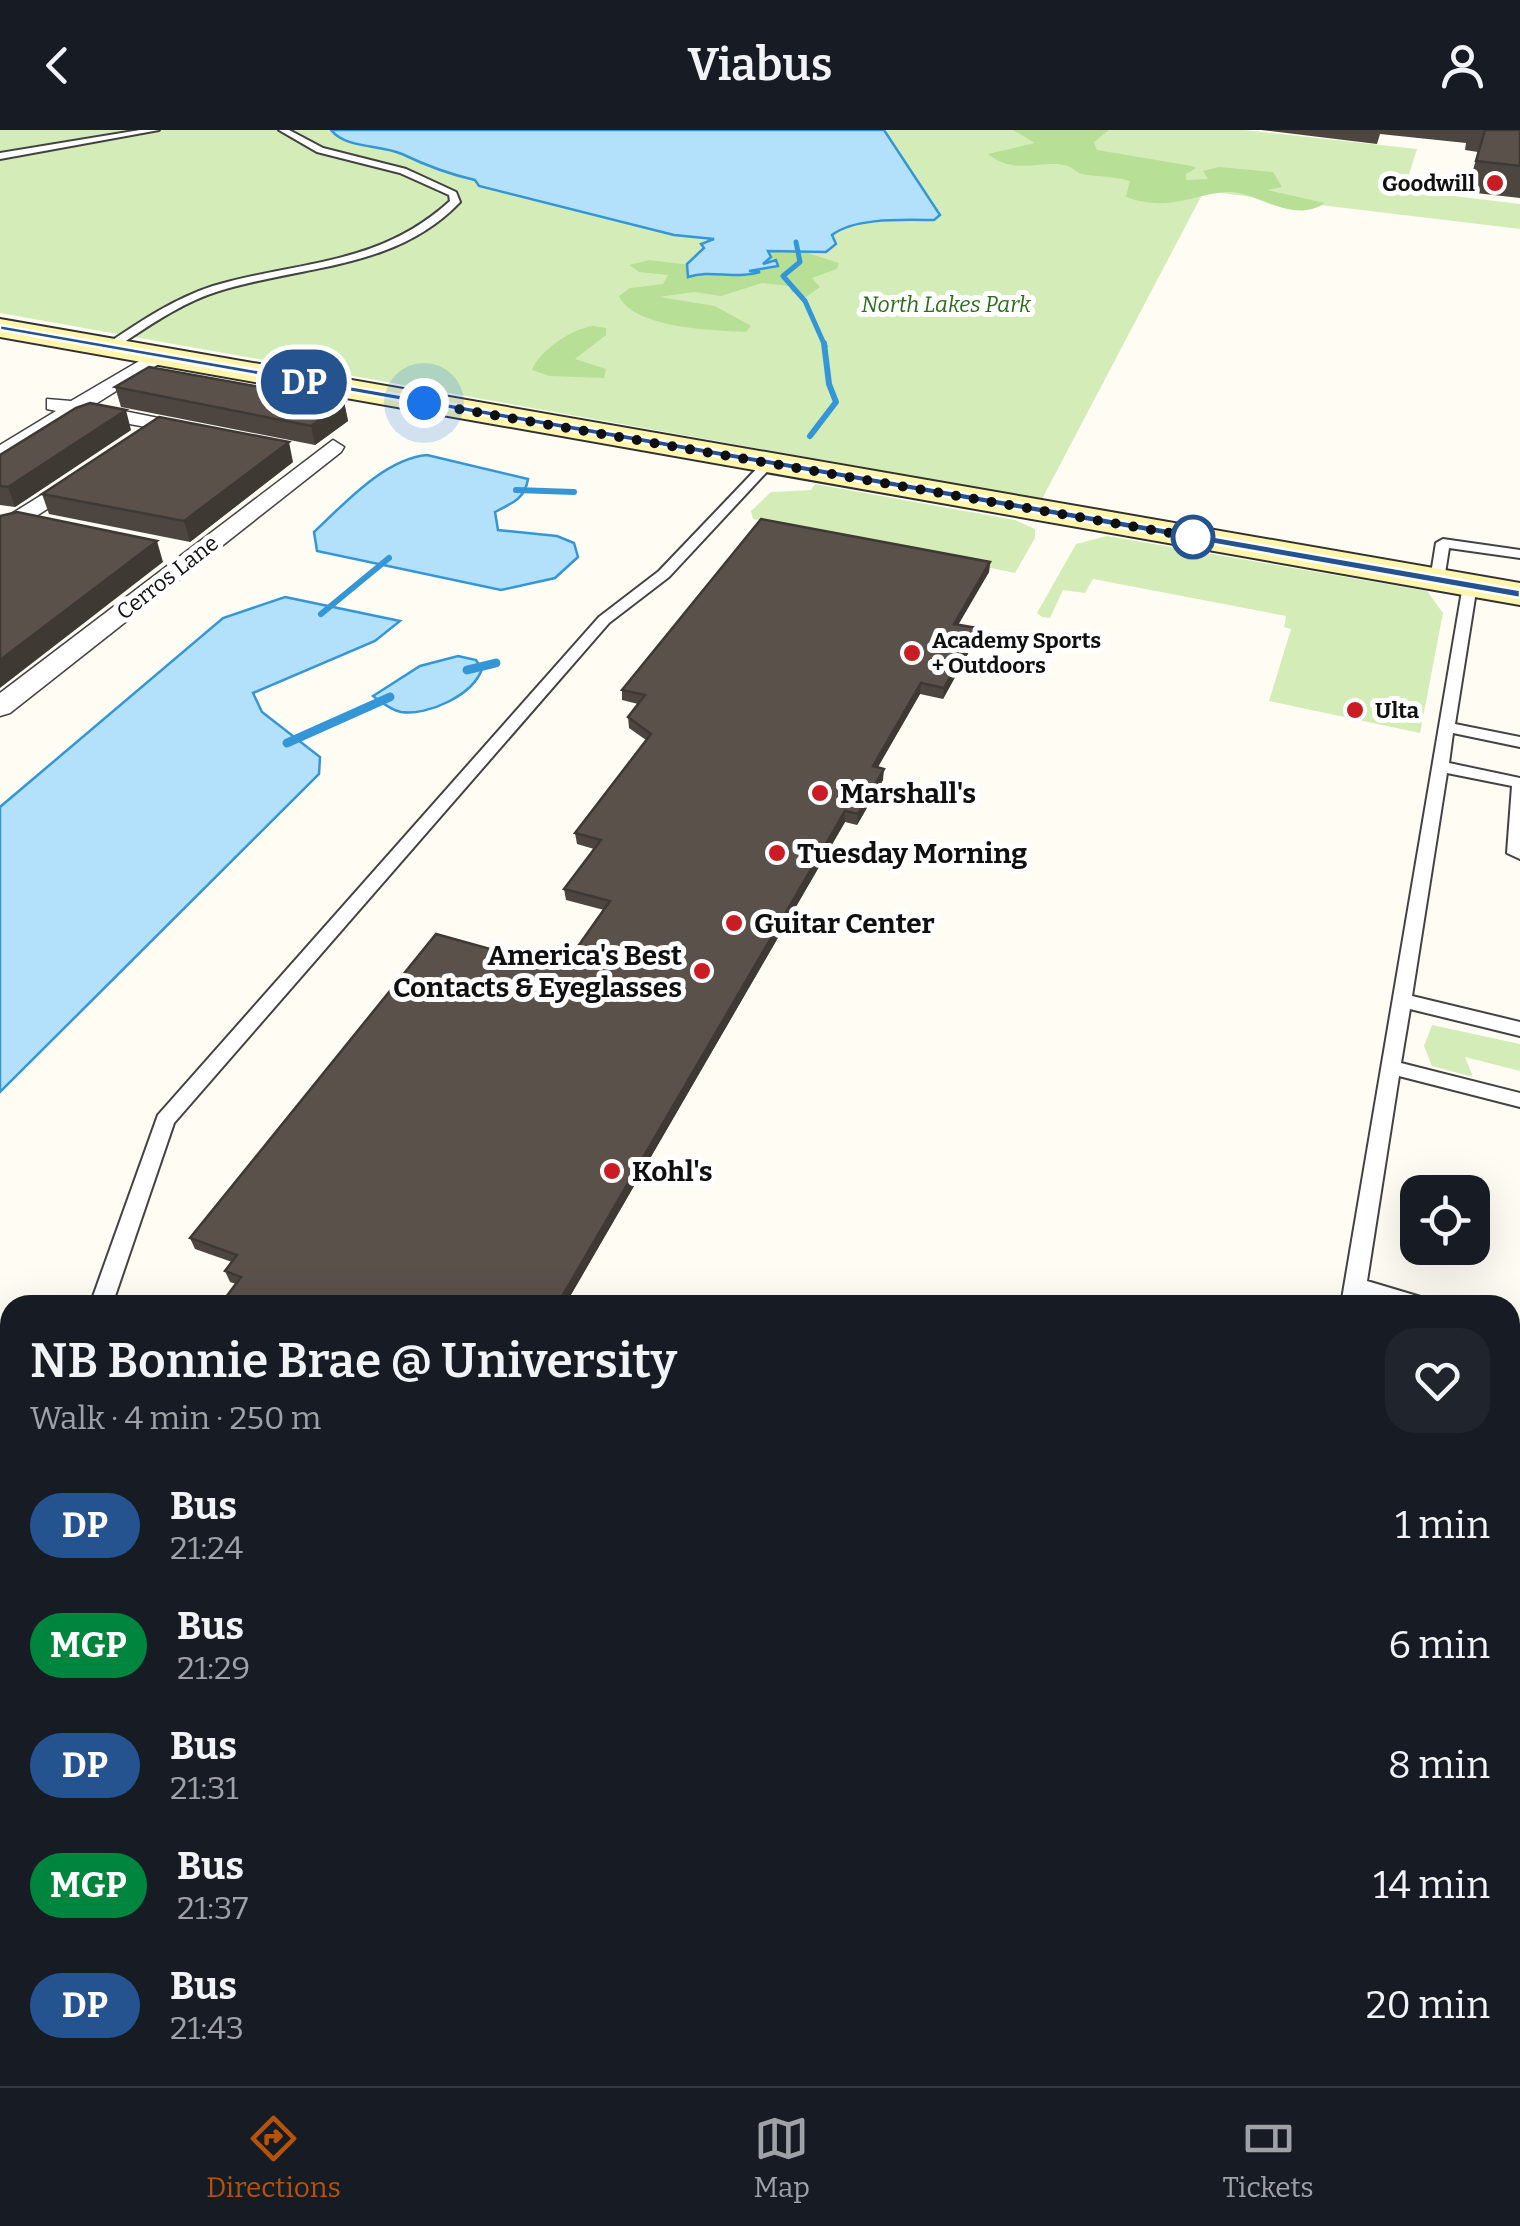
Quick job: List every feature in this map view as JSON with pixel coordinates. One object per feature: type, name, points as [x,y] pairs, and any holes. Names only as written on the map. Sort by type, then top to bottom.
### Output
[{"type":"main road","points":[[0,328],[1520,594]]},
{"type":"street","points":[[0,456],[65,406],[148,354]]},
{"type":"street","points":[[0,438],[65,406],[231,439]]},
{"type":"street","points":[[7,522],[160,425]]},
{"type":"street","name":"Cerros Lane","points":[[6,696],[194,557],[327,452],[285,450]]},
{"type":"street","points":[[7,522],[59,528]]},
{"type":"street","points":[[155,548],[194,557]]},
{"type":"lane","points":[[0,156],[155,130]]},
{"type":"lane","points":[[108,348],[216,289],[375,253],[414,236],[455,202],[453,194],[419,176],[335,155],[283,130]]},
{"type":"lane","points":[[105,1295],[165,1120],[604,620],[664,574],[769,463]]},
{"type":"lane","points":[[1354,1295],[1446,728],[1454,582],[1443,542],[1520,554]]},
{"type":"lane","points":[[1446,728],[1520,742]]},
{"type":"lane","points":[[1439,766],[1520,785],[1516,852],[1520,854]]},
{"type":"lane","points":[[1401,1000],[1520,1029]]},
{"type":"lane","points":[[1391,1067],[1520,1100]]},
{"type":"green space","name":"North Lakes Park","points":[[0,130],[1245,130],[1417,149],[1404,190],[1520,204],[1520,229],[1204,191],[1042,499],[0,313]]},
{"type":"green space","points":[[1013,130],[1109,130],[1094,142],[1097,150],[1196,168],[1186,174],[1186,180],[1208,179],[1203,171],[1219,167],[1273,172],[1282,187],[1267,190],[1325,203],[1294,210],[1230,192],[1177,202],[1145,202],[1126,197],[1130,181],[1082,174],[1058,164],[1019,166],[988,154],[1035,143]]},
{"type":"green space","points":[[792,248],[839,263],[837,269],[812,278],[820,287],[806,297],[792,292],[789,286],[762,283],[721,296],[694,292],[659,297],[715,306],[751,326],[746,332],[658,321],[628,307],[619,296],[630,288],[663,284],[668,275],[639,272],[629,265],[649,260],[691,265],[689,277],[748,275],[757,273],[749,270],[778,266],[777,261],[762,264],[771,257],[768,251]]},
{"type":"green space","points":[[593,326],[606,328],[606,335],[575,359],[606,369],[604,378],[549,376],[532,370],[558,342]]},
{"type":"green space","points":[[815,484],[1015,520],[1035,529],[1035,538],[1015,573],[753,519],[751,511],[771,492],[811,490]]},
{"type":"green space","points":[[1107,536],[1427,591],[1443,613],[1420,733],[1269,701],[1291,629],[1284,627],[1286,616],[1093,579],[1085,593],[1063,590],[1050,618],[1037,613],[1076,544]]},
{"type":"green space","points":[[1432,1025],[1520,1044],[1520,1071],[1465,1057],[1473,1077],[1432,1066],[1424,1046]]},
{"type":"water","points":[[331,130],[884,130],[940,215],[934,220],[854,225],[832,235],[836,244],[826,252],[768,251],[771,257],[763,264],[776,260],[778,266],[749,271],[760,272],[688,277],[687,264],[704,248],[701,244],[714,239],[674,235],[479,186],[475,180],[393,151],[345,140]]},
{"type":"water","points":[[427,455],[528,479],[521,496],[495,512],[498,530],[557,536],[574,543],[578,557],[555,578],[501,590],[317,551],[314,532],[352,496],[395,465]]},
{"type":"water","points":[[285,597],[400,621],[375,641],[253,693],[262,712],[320,757],[319,774],[0,1092],[0,807],[223,618]]},
{"type":"water","points":[[458,656],[476,660],[482,669],[469,687],[448,702],[424,711],[401,712],[373,696],[420,666]]},
{"type":"building","points":[[1485,130],[1520,130],[1520,166],[1476,161]]},
{"type":"building","points":[[149,367],[344,402],[311,426],[115,387]]},
{"type":"building","points":[[90,403],[126,410],[8,487],[0,486],[0,455]]},
{"type":"building","points":[[159,417],[289,442],[184,521],[42,494]]},
{"type":"building","points":[[17,512],[157,541],[0,660],[0,516]]},
{"type":"building","points":[[761,519],[990,562],[954,624],[977,628],[944,688],[921,683],[873,766],[884,769],[858,814],[845,811],[563,1295],[228,1295],[241,1277],[225,1271],[237,1255],[190,1238],[436,934],[562,969],[610,901],[564,889],[601,840],[575,833],[651,734],[628,717],[645,695],[622,690]]},
{"type":"waterway","points":[[796,242],[800,262],[783,276],[805,301],[824,344]]},
{"type":"waterway","points":[[810,436],[836,402],[829,384],[824,344]]},
{"type":"waterway","points":[[516,490],[574,492]]},
{"type":"waterway","points":[[321,614],[389,558]]},
{"type":"waterway","points":[[467,670],[496,663]]},
{"type":"waterway","points":[[287,743],[390,697]]},
{"type":"bus line","name":"DP","points":[[0,328],[1520,594]]},
{"type":"place","name":"Goodwill","points":[[1495,183]]},
{"type":"place","name":"Academy Sports + Outdoors","points":[[912,653]]},
{"type":"place","name":"Ulta","points":[[1355,710]]},
{"type":"place","name":"Marshall's","points":[[820,793]]},
{"type":"place","name":"Tuesday Morning","points":[[777,853]]},
{"type":"place","name":"Guitar Center","points":[[734,923]]},
{"type":"place","name":"America's Best Contacts & Eyeglasses","points":[[702,971]]},
{"type":"place","name":"Kohl's","points":[[612,1171]]},
{"type":"route","points":[[424,403],[1193,537]]}]
